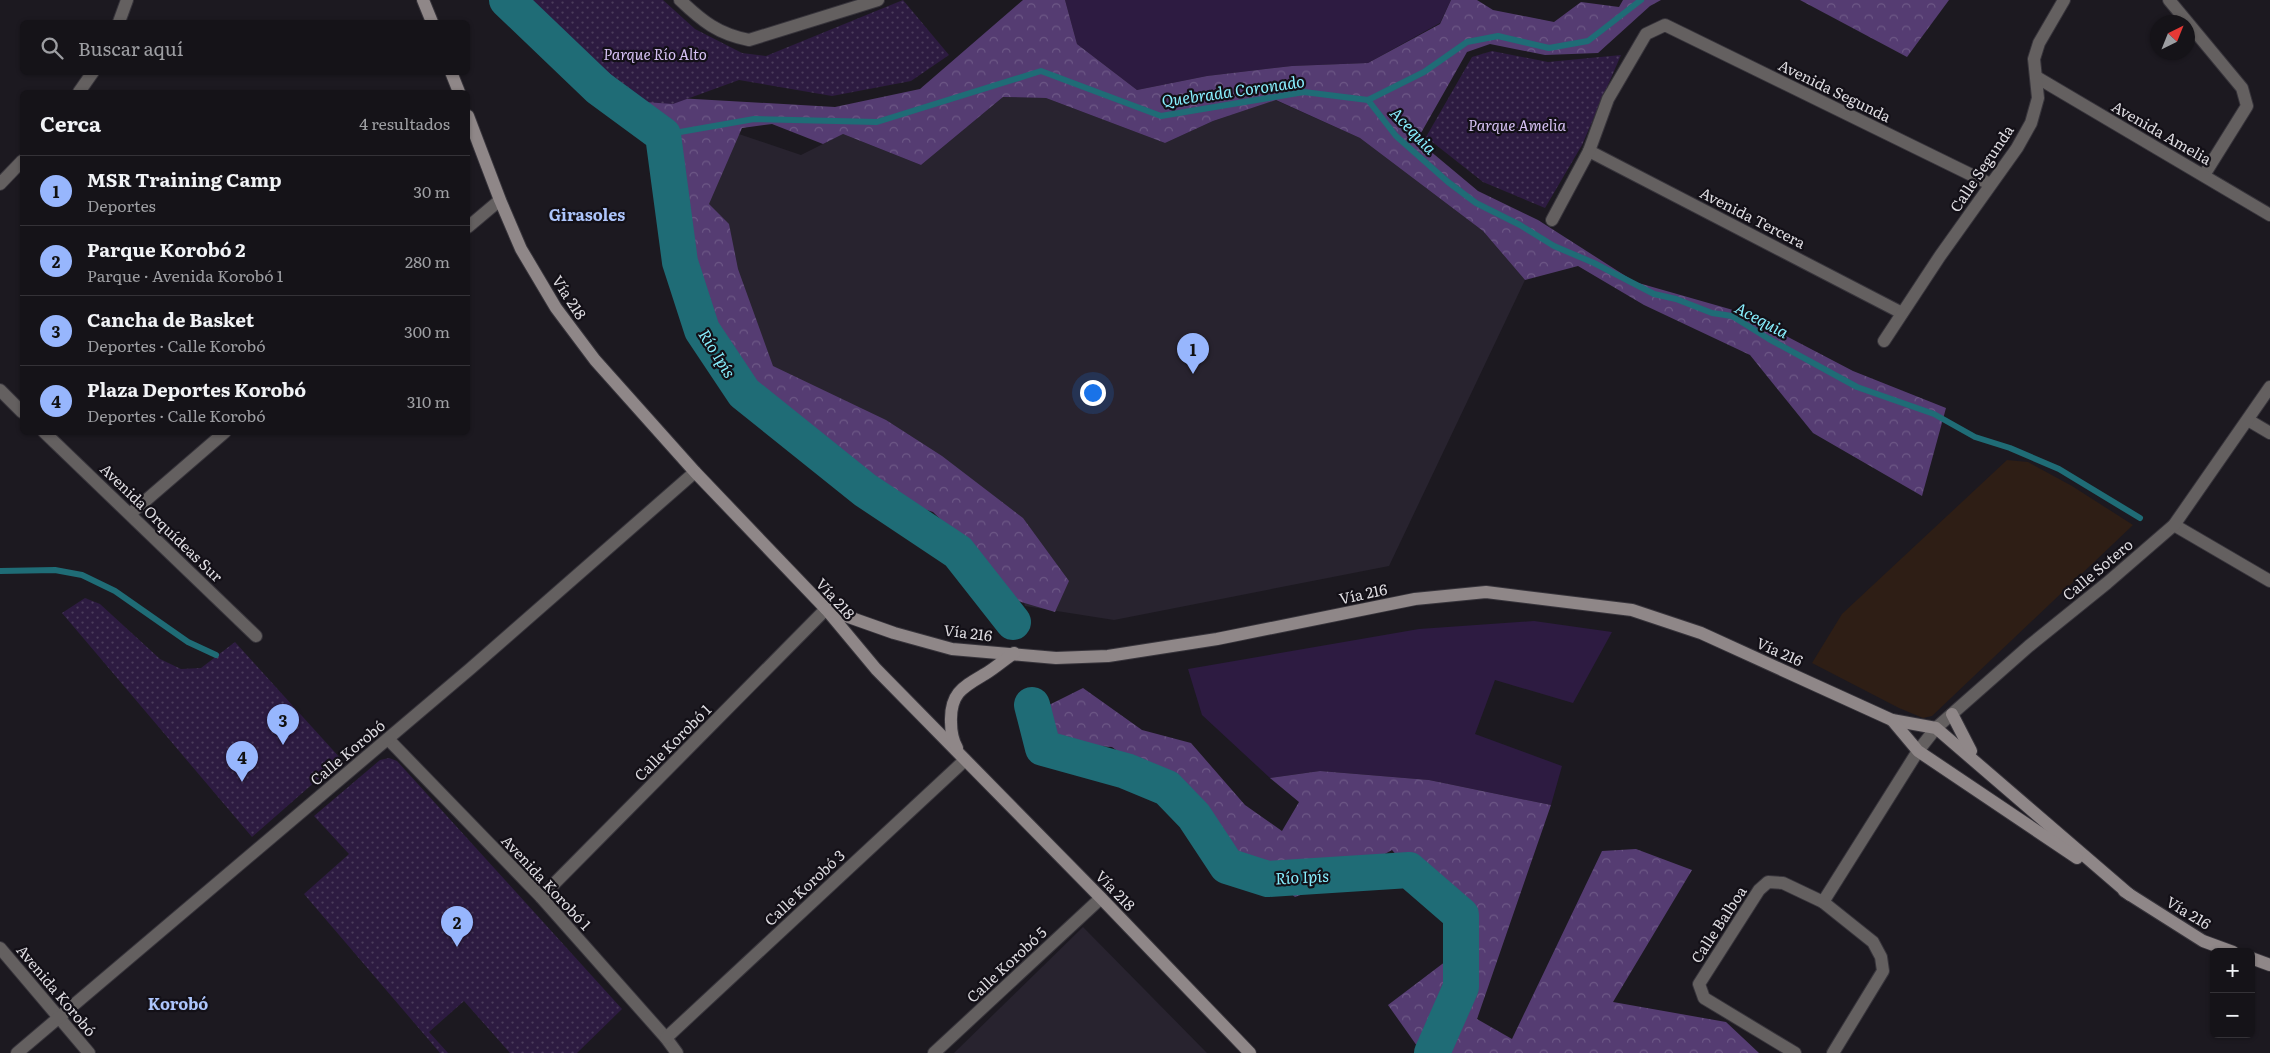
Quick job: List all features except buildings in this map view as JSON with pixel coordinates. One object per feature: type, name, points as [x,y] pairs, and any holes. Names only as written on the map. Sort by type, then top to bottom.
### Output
[{"type":"main road","points":[[423,0],[431,20]]},
{"type":"main road","points":[[452,75],[457,90]]},
{"type":"main road","name":"Vía 218","points":[[470,121],[500,200],[522,249],[556,308],[594,360],[695,472],[826,609],[876,669],[1250,1053]]},
{"type":"main road","name":"Vía 216","points":[[826,609],[894,633],[952,649],[1056,658],[1108,656],[1217,640],[1416,599],[1486,592],[1632,610],[1701,633],[1892,720],[1936,728],[2130,896]]},
{"type":"main road","points":[[965,760],[951,734],[951,712],[956,695],[965,684],[986,673],[1014,653]]},
{"type":"main road","points":[[1952,714],[1966,744],[1983,767]]},
{"type":"main road","name":"Vía 216","points":[[1892,720],[1918,751],[2130,896],[2203,941],[2222,948]]},
{"type":"main road","points":[[2255,959],[2270,965]]},
{"type":"street","points":[[120,20],[127,0]]},
{"type":"street","points":[[680,0],[699,18],[729,36],[749,40],[878,0]]},
{"type":"street","name":"Calle Segunda","points":[[1884,341],[1990,184],[2017,148],[2031,123],[2038,98],[2038,78],[2034,59],[2039,44],[2064,0]]},
{"type":"street","points":[[2168,0],[2242,88],[2247,106],[2204,175]]},
{"type":"street","name":"Avenida Segunda","points":[[1589,150],[1608,99],[1646,34],[1666,25],[1990,184]]},
{"type":"street","points":[[80,90],[91,75]]},
{"type":"street","name":"Avenida Amelia","points":[[2038,78],[2270,215]]},
{"type":"street","points":[[1552,220],[1589,150]]},
{"type":"street","name":"Avenida Tercera","points":[[1589,150],[1902,313]]},
{"type":"street","points":[[0,184],[20,163]]},
{"type":"street","points":[[470,225],[500,200]]},
{"type":"street","name":"Calle Sotero","points":[[1918,751],[1936,728],[2029,646],[2107,583],[2174,525],[2270,387]]},
{"type":"street","points":[[0,390],[20,410]]},
{"type":"street","points":[[2248,420],[2270,433]]},
{"type":"street","name":"Avenida Orquídeas Sur","points":[[47,435],[256,636]]},
{"type":"street","points":[[130,514],[222,435]]},
{"type":"street","name":"Calle Korobó","points":[[17,1053],[388,739],[695,472]]},
{"type":"street","points":[[2174,525],[2270,581]]},
{"type":"street","name":"Calle Korobó 1","points":[[541,897],[826,609]]},
{"type":"street","name":"Avenida Korobó 1","points":[[388,739],[541,897],[666,1038],[677,1053]]},
{"type":"street","points":[[1823,902],[1918,751]]},
{"type":"street","name":"Calle Korobó 3","points":[[666,1038],[965,760]]},
{"type":"street","name":"Calle Balboa","points":[[1794,1053],[1704,998],[1699,984],[1759,890],[1768,882],[1783,883],[1823,902],[1873,942],[1881,957],[1882,971],[1833,1053]]},
{"type":"street","name":"Calle Korobó 5","points":[[934,1053],[1101,898]]},
{"type":"street","name":"Avenida Korobó","points":[[0,948],[89,1053]]},
{"type":"shaded area","points":[[1003,97],[1046,98],[1165,143],[1213,121],[1275,100],[1360,138],[1483,231],[1525,280],[1389,566],[1114,620],[1025,606],[1003,536],[930,489],[728,332],[705,177],[733,132],[801,155],[843,134],[921,165]]},
{"type":"shaded area","points":[[2007,460],[2028,462],[2072,486],[2133,525],[1932,716],[1923,718],[1899,708],[1812,663],[1842,614]]},
{"type":"shaded area","points":[[1083,927],[1207,1053],[954,1053]]},
{"type":"green space","points":[[500,0],[537,0],[677,98],[835,107],[920,89],[1023,0],[1065,0],[1077,44],[1137,90],[1207,76],[1292,66],[1368,63],[1440,24],[1451,0],[1477,0],[1493,10],[1554,22],[1581,2],[1619,7],[1623,0],[1661,0],[1650,6],[1598,53],[1545,55],[1490,44],[1467,52],[1417,140],[1478,191],[1538,220],[1635,282],[1740,312],[1853,371],[1946,408],[1922,496],[1813,433],[1750,355],[1644,305],[1578,266],[1525,280],[1483,231],[1360,138],[1276,100],[1213,121],[1165,143],[1046,98],[1003,97],[921,165],[843,134],[823,144],[772,124],[742,128],[709,204],[729,224],[738,269],[773,366],[886,420],[942,456],[1023,518],[1069,581],[1055,612],[1008,598],[982,560],[933,512],[865,490],[744,393],[702,330],[680,262],[678,197],[650,135],[607,106],[514,10]]},
{"type":"green space","name":"Parque Río Alto","points":[[525,0],[663,0],[695,29],[742,53],[766,56],[903,0],[949,55],[911,81],[832,96],[739,80],[673,104],[644,102],[565,37]]},
{"type":"green space","points":[[1065,0],[1451,0],[1440,23],[1368,63],[1292,66],[1207,76],[1137,90],[1077,44]]},
{"type":"green space","points":[[1800,0],[1949,0],[1907,57]]},
{"type":"green space","name":"Parque Amelia","points":[[1492,51],[1548,62],[1621,55],[1582,145],[1545,208],[1483,182],[1426,137],[1472,57]]},
{"type":"green space","points":[[85,598],[100,604],[160,659],[181,669],[201,668],[235,642],[341,759],[252,837],[62,613]]},
{"type":"green space","points":[[1534,621],[1612,632],[1573,703],[1495,680],[1475,734],[1562,766],[1551,805],[1429,780],[1320,771],[1270,778],[1202,715],[1188,669],[1419,629]]},
{"type":"green space","points":[[1083,688],[1142,730],[1191,743],[1245,805],[1282,831],[1299,802],[1270,778],[1320,771],[1429,780],[1551,805],[1477,1019],[1512,1039],[1602,851],[1636,849],[1692,870],[1613,1002],[1726,1022],[1759,1053],[1422,1053],[1388,1005],[1454,955],[1441,906],[1392,850],[1333,883],[1295,897],[1194,816],[1167,788],[1112,747],[1053,743],[1045,707]]},
{"type":"green space","points":[[389,758],[397,761],[622,1009],[577,1053],[510,1053],[464,1001],[429,1032],[448,1053],[440,1053],[304,894],[349,854],[314,816],[380,760]]},
{"type":"waterway","name":"Río Ipís","points":[[507,0],[599,88],[663,135],[680,262],[702,330],[744,393],[865,490],[958,552],[1013,622]]},
{"type":"waterway","name":"Quebrada Coronado","points":[[663,135],[754,119],[877,122],[1041,71],[1161,116],[1304,92],[1368,100],[1424,72],[1467,42],[1498,36],[1549,48],[1588,41],[1641,0]]},
{"type":"waterway","name":"Acequia","points":[[1368,100],[1396,136],[1448,182],[1476,203],[1520,225],[1554,246],[1594,263],[1654,294],[1676,299],[1712,313],[1732,316],[1769,339],[1857,387],[1934,414],[1975,437],[2010,448],[2059,469],[2140,518]]},
{"type":"waterway","points":[[0,571],[55,570],[82,575],[115,591],[188,642],[216,655]]},
{"type":"waterway","name":"Río Ipís","points":[[1032,705],[1043,748],[1126,771],[1167,788],[1194,816],[1227,866],[1268,879],[1409,870],[1461,915],[1461,987],[1432,1053]]},
{"type":"place","name":"MSR Training Camp","points":[[1193,374]]},
{"type":"place","name":"Cancha de Basket","points":[[283,745]]},
{"type":"place","name":"Plaza Deportes Korobó","points":[[242,782]]},
{"type":"place","name":"Parque Korobó 2","points":[[457,947]]},
{"type":"district","name":"Girasoles","points":[[587,214]]},
{"type":"district","name":"Korobó","points":[[178,1003]]}]
